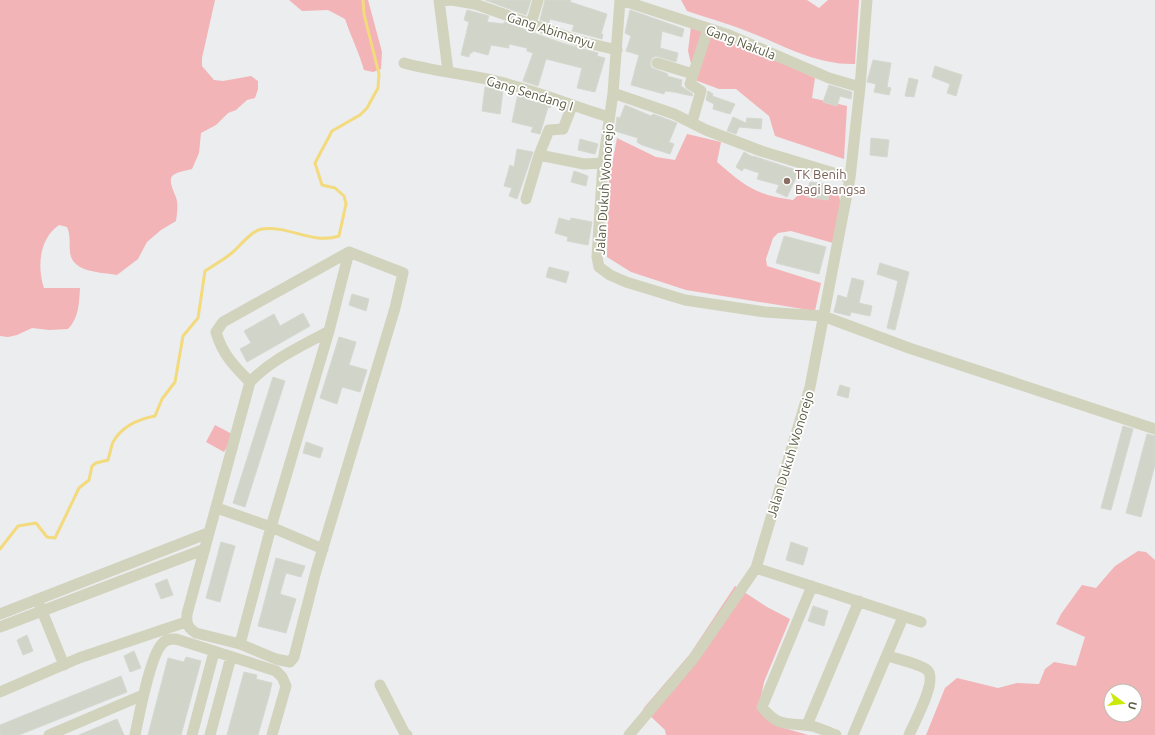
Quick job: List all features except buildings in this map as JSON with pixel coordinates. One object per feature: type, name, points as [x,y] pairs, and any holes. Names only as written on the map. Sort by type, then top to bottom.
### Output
[{"type":"street","name":"Gang Abimanyu","points":[[439,1],[457,0],[475,4],[579,42],[617,50]]},
{"type":"street","points":[[531,24],[538,0]]},
{"type":"street","name":"Gang Nakula","points":[[621,0],[729,35],[829,78],[860,88]]},
{"type":"street","name":"Jalan Dukuh Wonorejo","points":[[621,0],[613,94],[603,163],[597,257],[600,266],[610,275],[626,282],[685,300],[765,312],[823,316]]},
{"type":"street","name":"Jalan Dukuh Wonorejo","points":[[629,735],[694,658],[756,568],[810,387],[850,178],[860,88],[867,0]]},
{"type":"street","points":[[439,1],[448,71]]},
{"type":"street","points":[[692,122],[701,91],[690,84],[708,29]]},
{"type":"street","name":"Gang Sendang I","points":[[404,63],[429,70],[448,71],[510,84],[572,106],[609,117]]},
{"type":"street","points":[[657,63],[693,74]]},
{"type":"street","points":[[613,94],[674,114],[706,130],[761,151],[850,178]]},
{"type":"street","points":[[526,199],[539,155],[549,130],[563,129],[572,106]]},
{"type":"street","points":[[539,155],[584,164],[603,163]]},
{"type":"street","points":[[329,331],[278,359],[260,372],[250,382],[217,508],[208,533],[186,622],[190,629],[196,633],[240,644],[290,662],[294,657],[322,550],[368,394],[396,308],[403,273],[349,252]]},
{"type":"street","points":[[240,644],[271,527],[329,331],[349,252]]},
{"type":"street","points":[[250,382],[229,361],[218,342],[216,332],[223,322],[349,252]]},
{"type":"street","points":[[823,316],[910,348],[1155,429]]},
{"type":"street","points":[[217,508],[271,527],[322,550]]},
{"type":"street","points":[[0,614],[208,533]]},
{"type":"street","points":[[0,628],[205,549]]},
{"type":"street","points":[[756,568],[921,622]]},
{"type":"street","points":[[812,586],[762,707],[768,715],[781,722],[795,726],[807,726],[836,735]]},
{"type":"street","points":[[38,600],[64,665]]},
{"type":"street","points":[[807,726],[859,601]]},
{"type":"street","points":[[853,735],[888,656],[903,617]]},
{"type":"street","points":[[0,692],[64,665],[186,622]]},
{"type":"street","points":[[135,735],[143,695],[156,655],[161,644],[168,640],[176,639],[276,671],[282,677],[286,686],[272,735]]},
{"type":"street","points":[[192,735],[214,652]]},
{"type":"street","points":[[888,656],[923,667],[928,671],[930,676],[930,687],[909,735]]},
{"type":"street","points":[[210,735],[231,657]]},
{"type":"street","points":[[380,685],[405,734],[407,735]]},
{"type":"street","points":[[49,735],[143,695]]},
{"type":"shaded area","points":[[0,0],[215,0],[202,58],[202,66],[214,80],[223,81],[251,76],[258,81],[258,89],[255,98],[247,100],[236,110],[228,113],[216,125],[201,133],[199,153],[192,169],[179,172],[172,176],[171,183],[177,205],[176,221],[161,230],[147,242],[138,259],[117,275],[88,270],[76,264],[72,259],[70,252],[67,227],[59,225],[52,231],[47,238],[41,254],[40,263],[42,280],[44,288],[80,288],[78,310],[72,325],[68,329],[49,330],[32,328],[17,335],[8,337],[0,336]]},
{"type":"shaded area","points":[[289,0],[368,0],[382,52],[381,69],[373,72],[364,70],[345,19],[328,10],[302,11]]},
{"type":"shaded area","points":[[681,0],[807,0],[819,8],[828,0],[859,0],[855,64],[830,62],[794,51],[741,29],[687,11]]},
{"type":"shaded area","points":[[691,27],[815,78],[812,98],[847,106],[844,159],[775,136],[769,116],[736,89],[719,89],[695,80],[688,51]]},
{"type":"shaded area","points":[[687,134],[721,142],[717,162],[743,183],[760,192],[793,200],[808,185],[838,193],[841,203],[833,243],[791,231],[778,233],[773,238],[766,259],[767,266],[821,283],[815,311],[686,290],[631,272],[607,257],[609,181],[617,138],[656,157],[675,160]]},
{"type":"shaded area","points":[[215,425],[234,435],[224,452],[206,442]]},
{"type":"shaded area","points":[[1138,551],[1146,552],[1155,560],[1155,735],[926,735],[945,688],[957,678],[998,688],[1017,683],[1039,684],[1045,669],[1054,662],[1076,666],[1085,637],[1056,624],[1061,614],[1082,585],[1096,588],[1115,566]]},
{"type":"shaded area","points":[[735,586],[767,607],[790,619],[764,682],[759,706],[784,728],[808,735],[666,735],[665,730],[643,709],[690,654]]},
{"type":"waterway","points":[[0,549],[18,526],[36,523],[47,537],[55,538],[79,488],[89,480],[92,466],[96,463],[108,460],[113,442],[117,436],[131,424],[155,416],[162,399],[175,382],[183,336],[198,318],[205,271],[230,255],[250,235],[258,230],[281,230],[320,238],[339,236],[346,204],[344,196],[335,188],[322,185],[315,163],[332,131],[360,115],[367,108],[378,88],[379,74],[364,14],[363,0]]},
{"type":"place","name":"TK Benih Bagi Bangsa","points":[[787,181]]}]
